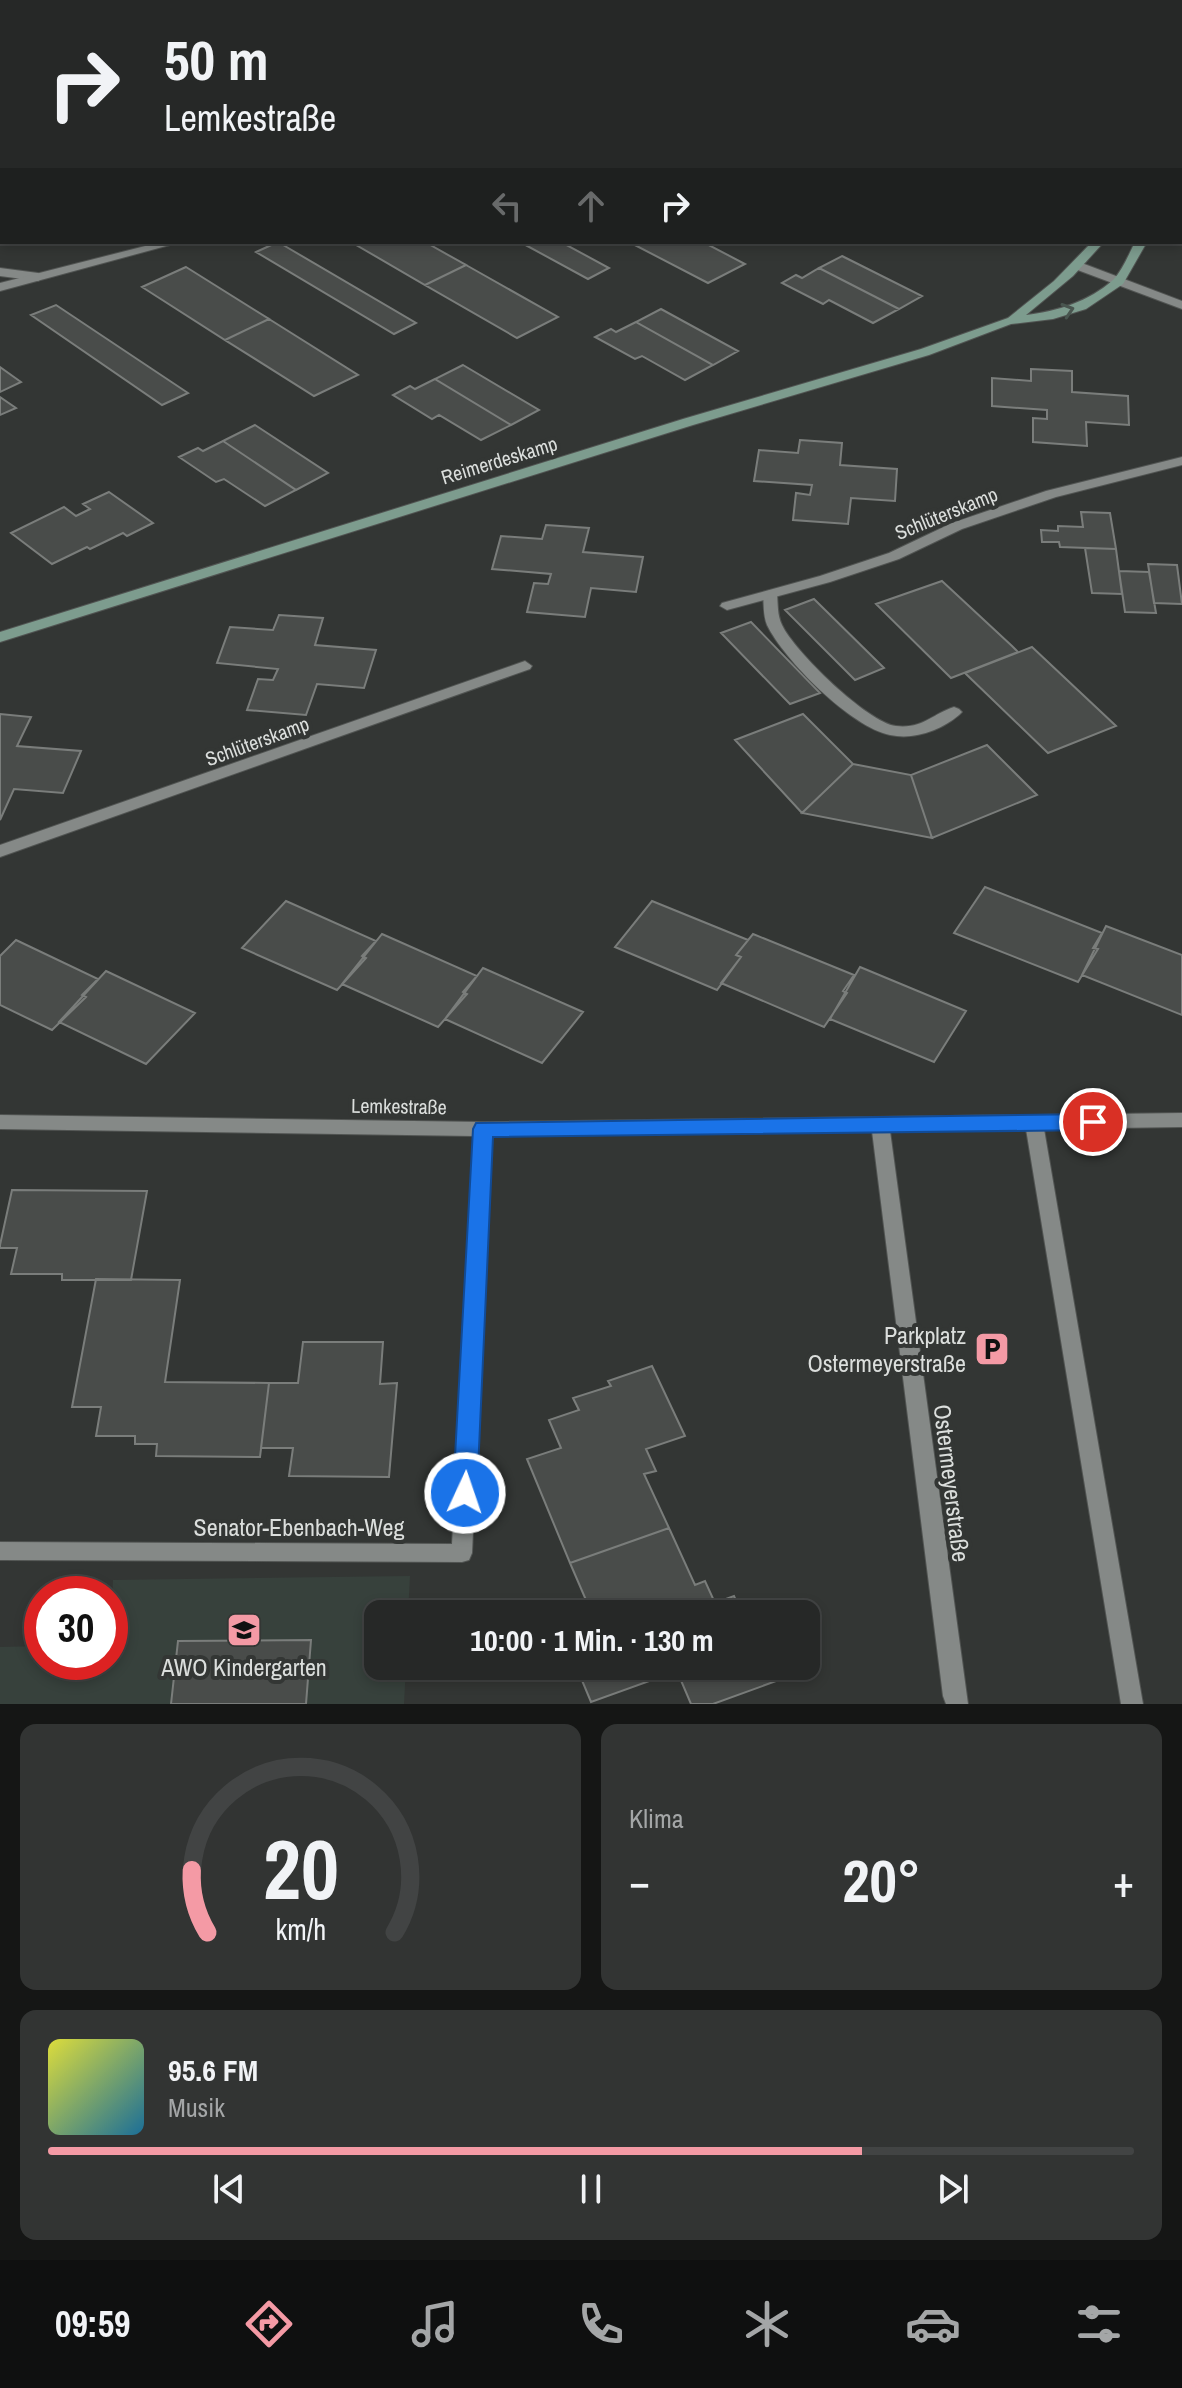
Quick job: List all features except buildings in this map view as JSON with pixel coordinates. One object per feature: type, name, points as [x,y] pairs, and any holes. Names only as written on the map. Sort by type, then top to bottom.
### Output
[{"type":"main road","name":"Reimerdeskamp","points":[[1009,321],[1053,289],[1079,266],[1096,244]]},
{"type":"main road","name":"Reimerdeskamp","points":[[0,637],[688,422],[925,352],[1009,321],[1053,315],[1082,306],[1119,281],[1140,244]]},
{"type":"street","points":[[0,287],[167,244]]},
{"type":"street","points":[[1079,266],[1182,305]]},
{"type":"street","points":[[0,272],[38,277]]},
{"type":"street","name":"Schlüterskamp","points":[[727,606],[894,556],[957,526],[1051,494],[1182,461]]},
{"type":"street","points":[[770,594],[773,623],[796,654],[849,705],[881,728],[912,732],[944,721],[954,712]]},
{"type":"street","name":"Schlüterskamp","points":[[0,851],[525,666]]},
{"type":"street","name":"Lemkestraße","points":[[0,1122],[483,1129],[1182,1120]]},
{"type":"street","points":[[1034,1123],[1131,1702]]},
{"type":"street","name":"Ostermeyerstraße","points":[[880,1126],[957,1704]]},
{"type":"street","name":"Senator-Ebenbach-Weg","points":[[0,1551],[462,1553],[483,1129]]},
{"type":"shaded area","name":"AWO Kindergarten","points":[[410,1576],[409,1600],[364,1600],[364,1680],[405,1680],[404,1704],[0,1704],[0,1647],[24,1646],[24,1680],[128,1680],[128,1580]]},
{"type":"place","name":"Parkplatz Ostermeyerstraße","points":[[992,1349]]},
{"type":"place","name":"AWO Kindergarten","points":[[244,1630]]},
{"type":"route","points":[[465,1493],[483,1129],[1093,1122]]}]
